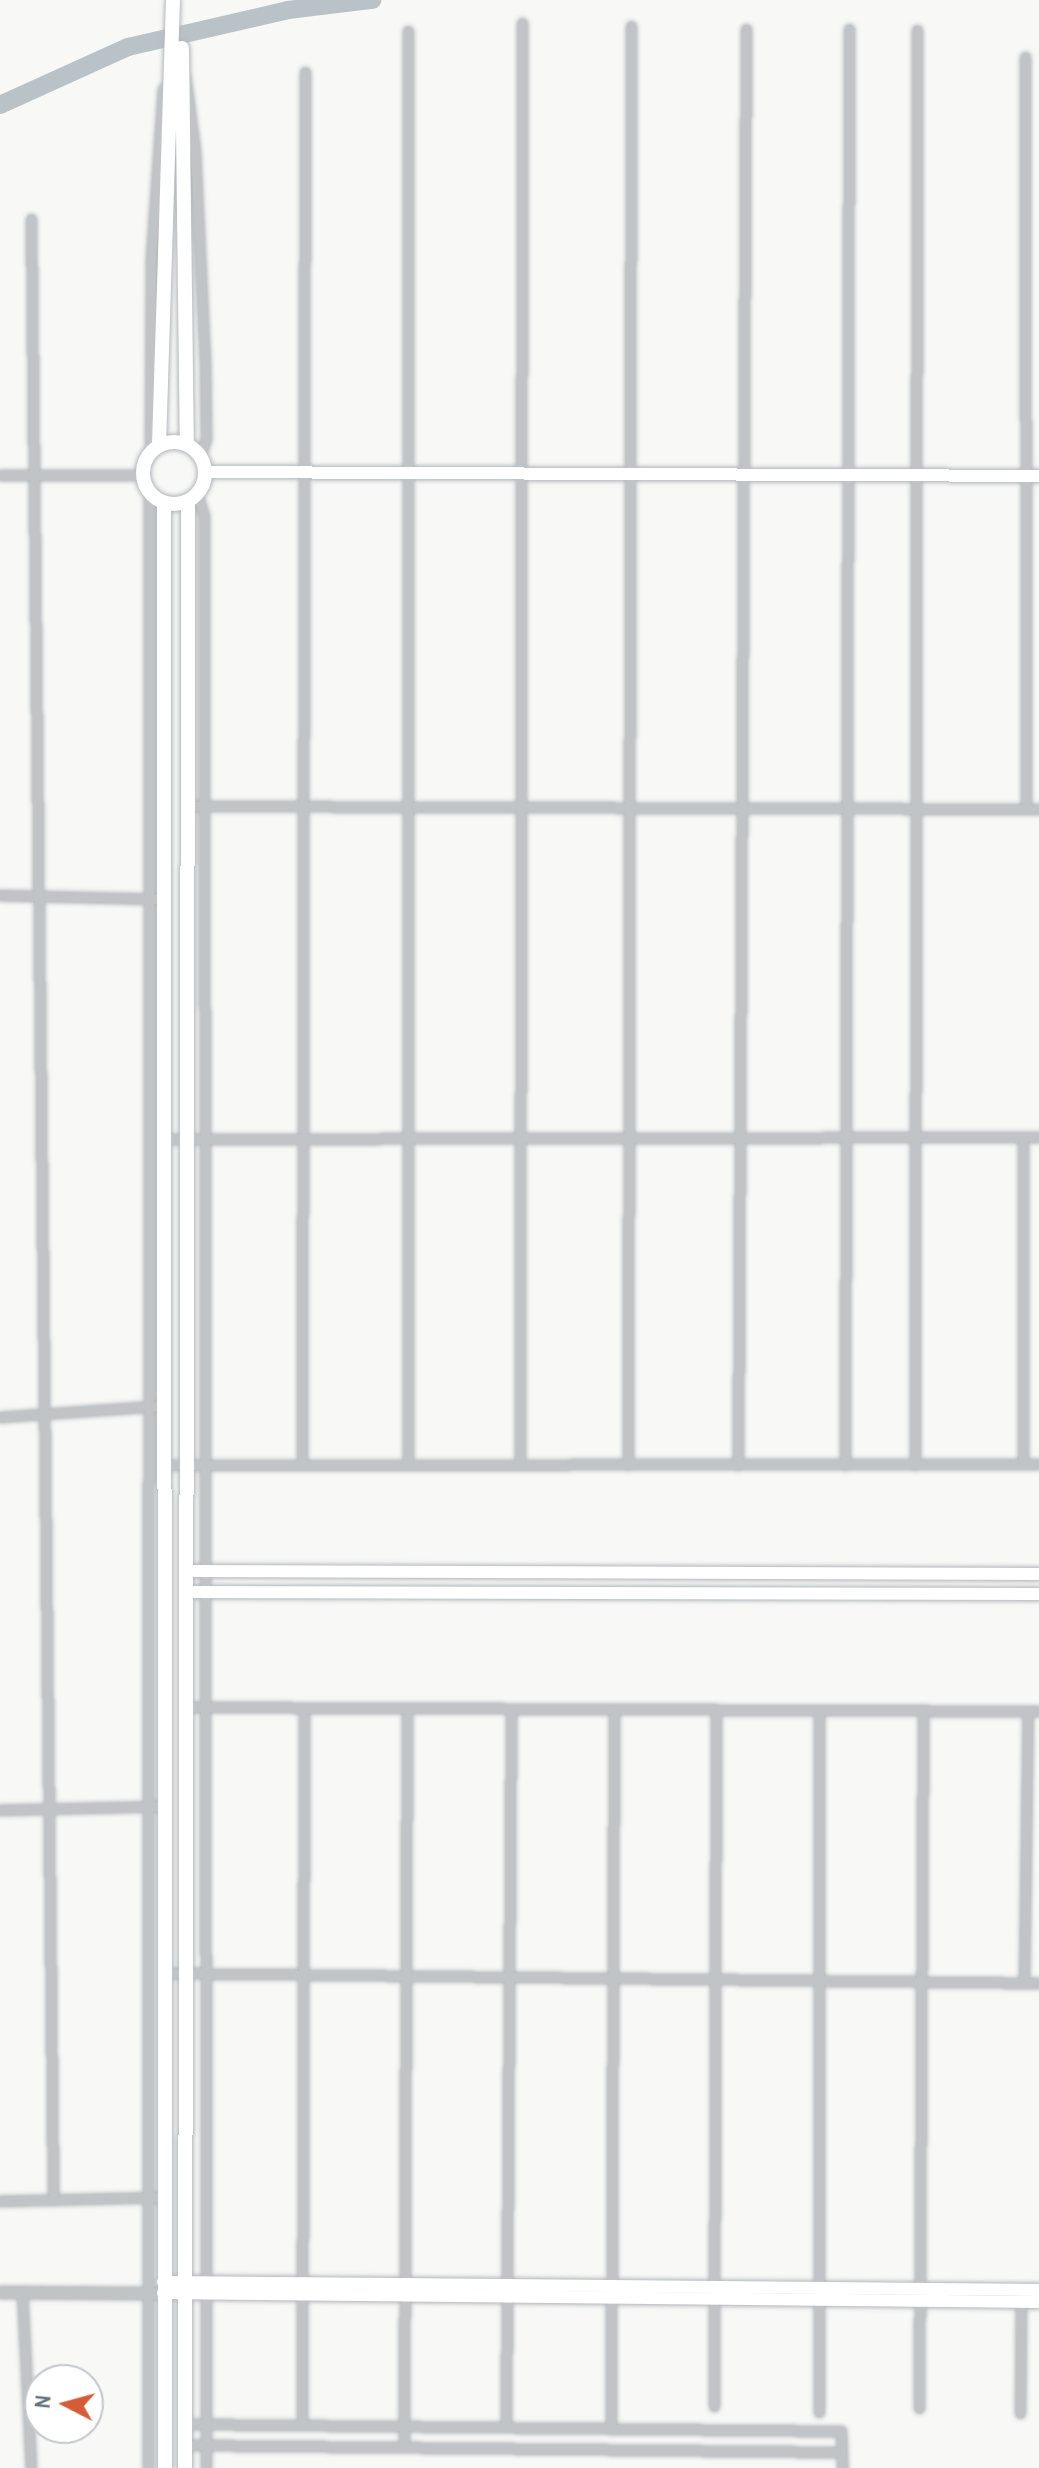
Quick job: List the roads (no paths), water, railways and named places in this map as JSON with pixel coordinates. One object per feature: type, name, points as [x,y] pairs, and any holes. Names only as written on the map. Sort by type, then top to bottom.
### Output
[{"type":"main road","points":[[173,0],[178,18]]},
{"type":"main road","points":[[182,0],[178,18],[154,449],[143,475],[149,492],[164,503],[193,498]]},
{"type":"main road","points":[[176,76],[187,444],[200,456],[205,472],[193,498],[185,806],[185,2468]]},
{"type":"main road","points":[[154,449],[187,444]]},
{"type":"main road","points":[[205,472],[304,476],[1032,476]]},
{"type":"main road","points":[[164,503],[164,1973],[156,2197],[165,2468]]},
{"type":"main road","points":[[185,1571],[1039,1574]]},
{"type":"main road","points":[[185,1592],[1039,1594]]},
{"type":"main road","points":[[158,2289],[817,2296],[1021,2296],[1039,2290]]},
{"type":"main road","points":[[1021,2296],[1039,2302]]},
{"type":"street","points":[[520,1465],[522,23]]},
{"type":"street","points":[[628,1465],[631,26]]},
{"type":"street","points":[[738,1465],[741,476],[746,29]]},
{"type":"street","points":[[845,1465],[849,29]]},
{"type":"street","points":[[915,1465],[917,30]]},
{"type":"street","points":[[408,31],[408,1465]]},
{"type":"street","points":[[1025,57],[1032,476],[1026,809]]},
{"type":"street","points":[[302,1465],[305,72]]},
{"type":"street","points":[[176,76],[189,79],[199,215],[206,424],[200,456]]},
{"type":"street","points":[[31,219],[53,2200]]},
{"type":"street","points":[[0,475],[143,475]]},
{"type":"street","points":[[0,2201],[156,2197],[146,1806],[150,1407],[149,492]]},
{"type":"street","points":[[193,498],[204,516],[206,2468]]},
{"type":"street","points":[[185,806],[1039,809]]},
{"type":"street","points":[[0,895],[165,899]]},
{"type":"street","points":[[1023,1137],[1023,1464]]},
{"type":"street","points":[[164,1139],[1039,1137]]},
{"type":"street","points":[[0,1417],[166,1406]]},
{"type":"street","points":[[165,1465],[1039,1464]]},
{"type":"street","points":[[184,1707],[1039,1711]]},
{"type":"street","points":[[302,2425],[304,1708]]},
{"type":"street","points":[[404,2447],[407,1708]]},
{"type":"street","points":[[506,2427],[511,1709]]},
{"type":"street","points":[[611,2428],[614,1709]]},
{"type":"street","points":[[714,2406],[716,1709]]},
{"type":"street","points":[[819,1710],[819,2412]]},
{"type":"street","points":[[919,2408],[923,1710]]},
{"type":"street","points":[[1024,1982],[1028,1711]]},
{"type":"street","points":[[0,1810],[163,1806]]},
{"type":"street","points":[[164,1973],[404,1979],[1039,1983]]},
{"type":"street","points":[[0,2292],[158,2289],[148,2468]]},
{"type":"street","points":[[22,2291],[31,2468]]},
{"type":"street","points":[[1020,2413],[1021,2296]]},
{"type":"street","points":[[185,2424],[841,2431],[842,2468]]},
{"type":"street","points":[[185,2445],[841,2452]]},
{"type":"waterway","points":[[0,105],[128,47],[288,10],[372,0]]}]
